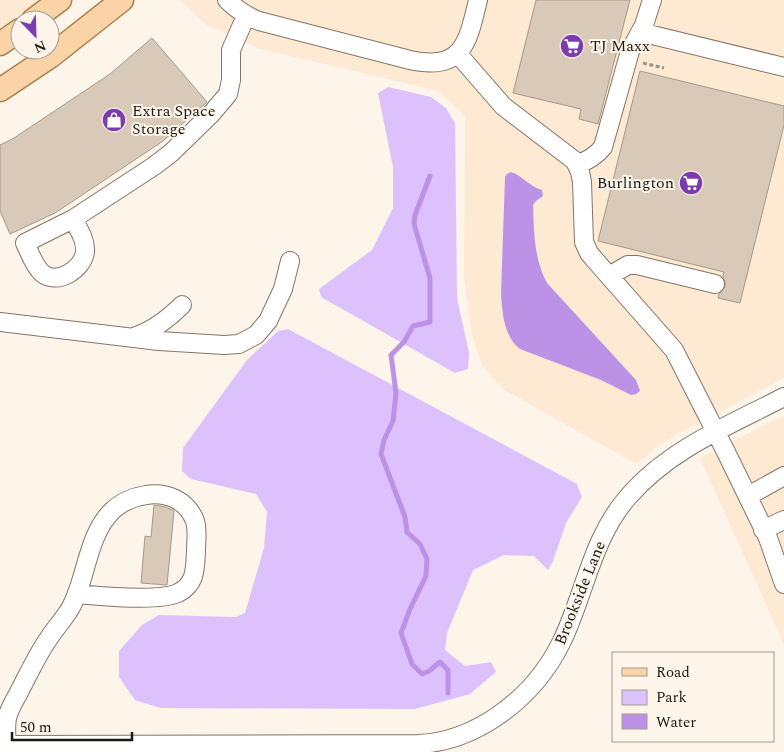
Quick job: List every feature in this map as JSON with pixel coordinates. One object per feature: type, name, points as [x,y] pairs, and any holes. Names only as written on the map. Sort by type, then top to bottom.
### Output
[{"type":"main road","points":[[46,10],[60,0]]},
{"type":"main road","points":[[0,90],[51,56],[122,0]]},
{"type":"street","points":[[227,0],[246,16],[260,21],[423,63],[437,63],[457,53],[468,39],[478,0]]},
{"type":"street","points":[[577,165],[593,158],[603,146],[630,51],[648,15],[652,0]]},
{"type":"street","points":[[73,219],[171,154],[225,100],[230,88],[232,50],[246,16]]},
{"type":"street","points":[[640,32],[784,67]]},
{"type":"street","points":[[457,53],[503,106],[572,158],[577,165],[582,182],[584,242],[589,253],[674,350],[748,496],[774,552],[784,584]]},
{"type":"street","points":[[0,322],[130,338],[224,345],[239,344],[256,335],[268,321],[282,289],[290,261]]},
{"type":"street","points":[[609,276],[628,265],[637,265],[715,284]]},
{"type":"street","points":[[130,338],[155,327],[169,318],[182,305]]},
{"type":"street","name":"Brookside Lane","points":[[5,747],[365,748],[429,744],[453,738],[490,721],[516,702],[538,678],[556,651],[568,626],[602,537],[619,508],[634,490],[654,471],[690,446],[784,397]]},
{"type":"street","points":[[748,496],[784,476]]},
{"type":"street","points":[[5,747],[7,720],[14,703],[48,638],[67,614],[77,594],[95,538],[102,524],[113,510],[138,496],[159,494],[181,502],[191,514],[195,522],[196,531],[195,574],[187,587],[170,596],[133,597],[77,594]]},
{"type":"street","points":[[763,530],[784,520]]},
{"type":"path","points":[[637,62],[664,68]]},
{"type":"shaded area","points":[[0,0],[44,0],[28,10],[10,10],[10,21],[0,27]]},
{"type":"shaded area","points":[[180,0],[784,0],[784,378],[681,432],[660,445],[636,464],[503,389],[482,365],[472,334],[464,277],[465,116],[438,91],[258,48],[207,25]]},
{"type":"shaded area","points":[[784,415],[784,644],[700,458]]},
{"type":"green space","points":[[388,87],[431,97],[446,108],[455,123],[457,298],[469,353],[468,369],[455,373],[321,297],[319,289],[372,250],[393,208],[393,167],[378,93]]},
{"type":"green space","points":[[288,329],[577,484],[582,497],[566,523],[548,570],[534,556],[504,555],[473,570],[447,633],[445,650],[465,666],[491,662],[496,672],[470,694],[415,709],[160,708],[135,700],[119,677],[119,651],[142,625],[159,615],[236,617],[245,613],[264,548],[267,512],[256,494],[191,479],[182,471],[183,448],[247,360],[278,331]]},
{"type":"water","points":[[511,172],[542,190],[543,196],[533,205],[534,225],[539,264],[547,283],[636,380],[640,391],[636,394],[631,395],[601,380],[520,349],[510,338],[503,316],[501,293],[505,177]]},
{"type":"building","name":"TJ Maxx","points":[[536,0],[630,0],[598,124],[579,119],[581,109],[513,93]]},
{"type":"building","name":"Extra Space Storage","points":[[152,38],[207,102],[163,141],[55,213],[10,234],[0,211],[0,145],[14,138],[110,74]]},
{"type":"building","name":"Burlington","points":[[640,71],[784,106],[784,125],[740,303],[718,298],[725,287],[724,272],[598,241]]},
{"type":"building","points":[[154,505],[166,507],[174,511],[167,585],[141,583],[145,536],[151,537]]},
{"type":"waterway","points":[[430,176],[415,215],[414,224],[430,278],[430,322],[413,326],[404,342],[391,355],[396,393],[393,421],[384,440],[381,454],[405,517],[407,532],[420,544],[427,559],[426,576],[401,633],[412,664],[422,674],[440,662],[448,670],[448,693]]},
{"type":"place","name":"TJ Maxx","points":[[572,46]]},
{"type":"place","name":"Extra Space Storage","points":[[114,120]]},
{"type":"place","name":"Burlington","points":[[691,183]]}]
